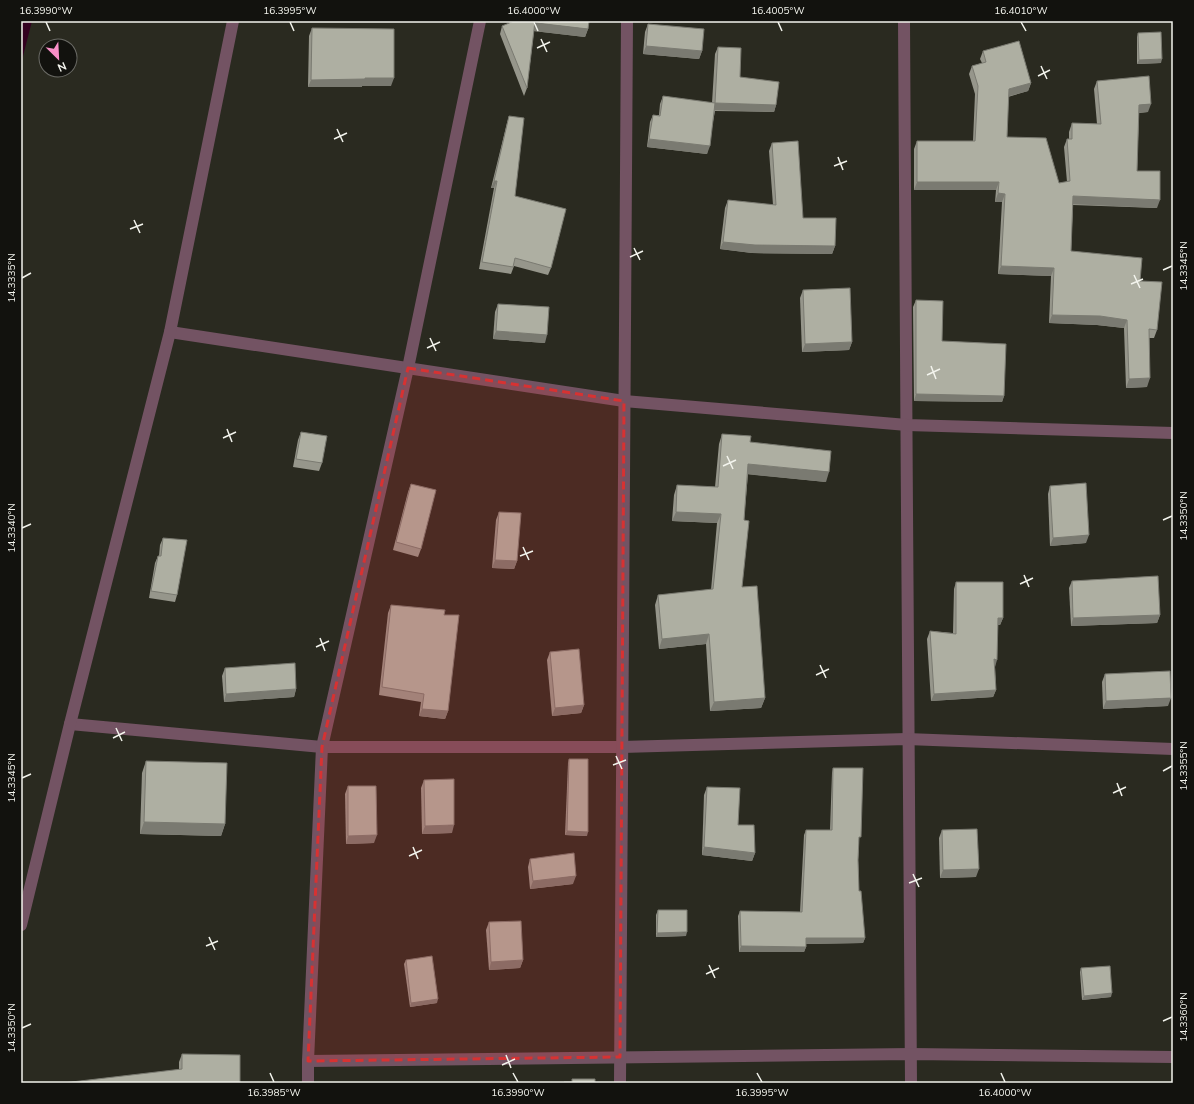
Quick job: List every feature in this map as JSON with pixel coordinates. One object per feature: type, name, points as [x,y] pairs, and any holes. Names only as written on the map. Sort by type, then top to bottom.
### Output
[{"type":"street","points":[[21,925],[70,724],[170,332],[233,21]]},
{"type":"street","points":[[308,1083],[322,747],[408,368],[480,21]]},
{"type":"street","points":[[620,1083],[627,21]]},
{"type":"street","points":[[904,21],[907,425],[907,739],[911,1083]]},
{"type":"street","points":[[170,332],[624,401],[907,425],[1173,433]]},
{"type":"street","points":[[70,724],[322,747],[622,747],[907,739],[1173,749]]},
{"type":"street","points":[[308,1061],[911,1054],[1173,1057]]},
{"type":"highlighted area","points":[[408,368],[624,401],[620,1057],[308,1061],[322,747]]},
{"type":"shaded area","points":[[21,21],[32,21],[21,64]]},
{"type":"building","points":[[514,21],[535,21],[527,88],[502,26]]},
{"type":"building","points":[[540,21],[589,21],[588,29],[536,23]]},
{"type":"building","points":[[648,24],[704,29],[702,51],[646,46]]},
{"type":"building","points":[[312,28],[394,29],[394,78],[311,80]]},
{"type":"building","points":[[1161,32],[1162,59],[1139,60],[1138,33]]},
{"type":"building","points":[[1019,41],[1031,83],[1009,89],[1007,137],[1046,138],[1059,183],[1070,181],[1067,139],[1072,139],[1072,123],[1101,124],[1097,81],[1149,76],[1151,104],[1139,105],[1137,171],[1160,171],[1160,200],[1073,196],[1071,251],[1142,258],[1140,281],[1162,282],[1157,330],[1149,329],[1150,378],[1129,379],[1127,320],[1100,316],[1052,315],[1054,268],[1001,266],[1005,194],[998,193],[999,182],[917,182],[917,141],[975,141],[978,86],[972,66],[986,62],[983,51]]},
{"type":"building","points":[[718,47],[741,48],[740,77],[779,82],[776,105],[715,103]]},
{"type":"building","points":[[663,96],[715,103],[710,146],[649,139],[653,115],[660,116]]},
{"type":"building","points":[[509,116],[524,118],[515,196],[566,209],[551,268],[515,258],[513,267],[482,262],[497,181],[494,181]]},
{"type":"building","points":[[798,141],[803,218],[836,218],[835,246],[755,245],[723,242],[728,200],[776,205],[772,143]]},
{"type":"building","points":[[850,288],[852,342],[805,344],[803,290]]},
{"type":"building","points":[[916,300],[943,301],[942,341],[1006,344],[1004,396],[916,394]]},
{"type":"building","points":[[498,304],[549,307],[547,335],[496,331]]},
{"type":"building","points":[[301,432],[327,436],[322,463],[296,459]]},
{"type":"building","points":[[722,434],[751,436],[750,442],[831,451],[829,472],[748,464],[744,520],[749,521],[742,587],[757,586],[765,698],[714,702],[709,634],[662,639],[658,595],[713,589],[721,514],[676,512],[677,485],[718,487]]},
{"type":"building","points":[[1086,483],[1089,535],[1053,538],[1050,486]]},
{"type":"building","points":[[411,484],[436,490],[421,549],[396,542]]},
{"type":"building","points":[[499,512],[521,513],[517,561],[495,560]]},
{"type":"building","points":[[163,538],[187,540],[177,595],[151,591],[158,556],[161,556]]},
{"type":"building","points":[[1158,576],[1160,615],[1073,618],[1072,581]]},
{"type":"building","points":[[956,582],[1003,582],[1003,618],[998,618],[997,660],[994,659],[996,690],[934,694],[930,631],[956,634]]},
{"type":"building","points":[[391,605],[445,610],[444,615],[459,615],[448,711],[422,709],[424,694],[382,687]]},
{"type":"building","points":[[579,649],[584,705],[555,708],[550,652]]},
{"type":"building","points":[[295,663],[296,689],[226,694],[225,668]]},
{"type":"building","points":[[1170,671],[1171,698],[1106,701],[1105,674]]},
{"type":"building","points":[[569,759],[588,759],[588,832],[567,831]]},
{"type":"building","points":[[146,761],[227,763],[225,824],[144,822]]},
{"type":"building","points":[[833,768],[863,768],[861,837],[859,837],[858,860],[859,891],[861,891],[865,938],[806,938],[806,947],[741,946],[740,911],[802,912],[806,830],[832,830]]},
{"type":"building","points":[[454,779],[454,825],[425,826],[424,780]]},
{"type":"building","points":[[348,786],[376,786],[377,835],[348,836]]},
{"type":"building","points":[[707,787],[740,788],[738,825],[754,825],[755,853],[704,847]]},
{"type":"building","points":[[977,829],[979,869],[943,870],[942,830]]},
{"type":"building","points":[[574,853],[576,876],[533,881],[530,859]]},
{"type":"building","points":[[658,910],[687,910],[687,932],[657,933]]},
{"type":"building","points":[[521,921],[523,960],[491,962],[489,922]]},
{"type":"building","points":[[432,956],[438,999],[411,1003],[406,960]]},
{"type":"building","points":[[1110,966],[1112,993],[1084,996],[1081,968]]},
{"type":"building","points":[[182,1054],[240,1055],[240,1083],[63,1083],[182,1069]]},
{"type":"building","points":[[572,1079],[595,1079],[595,1083],[564,1083],[572,1082]]}]
